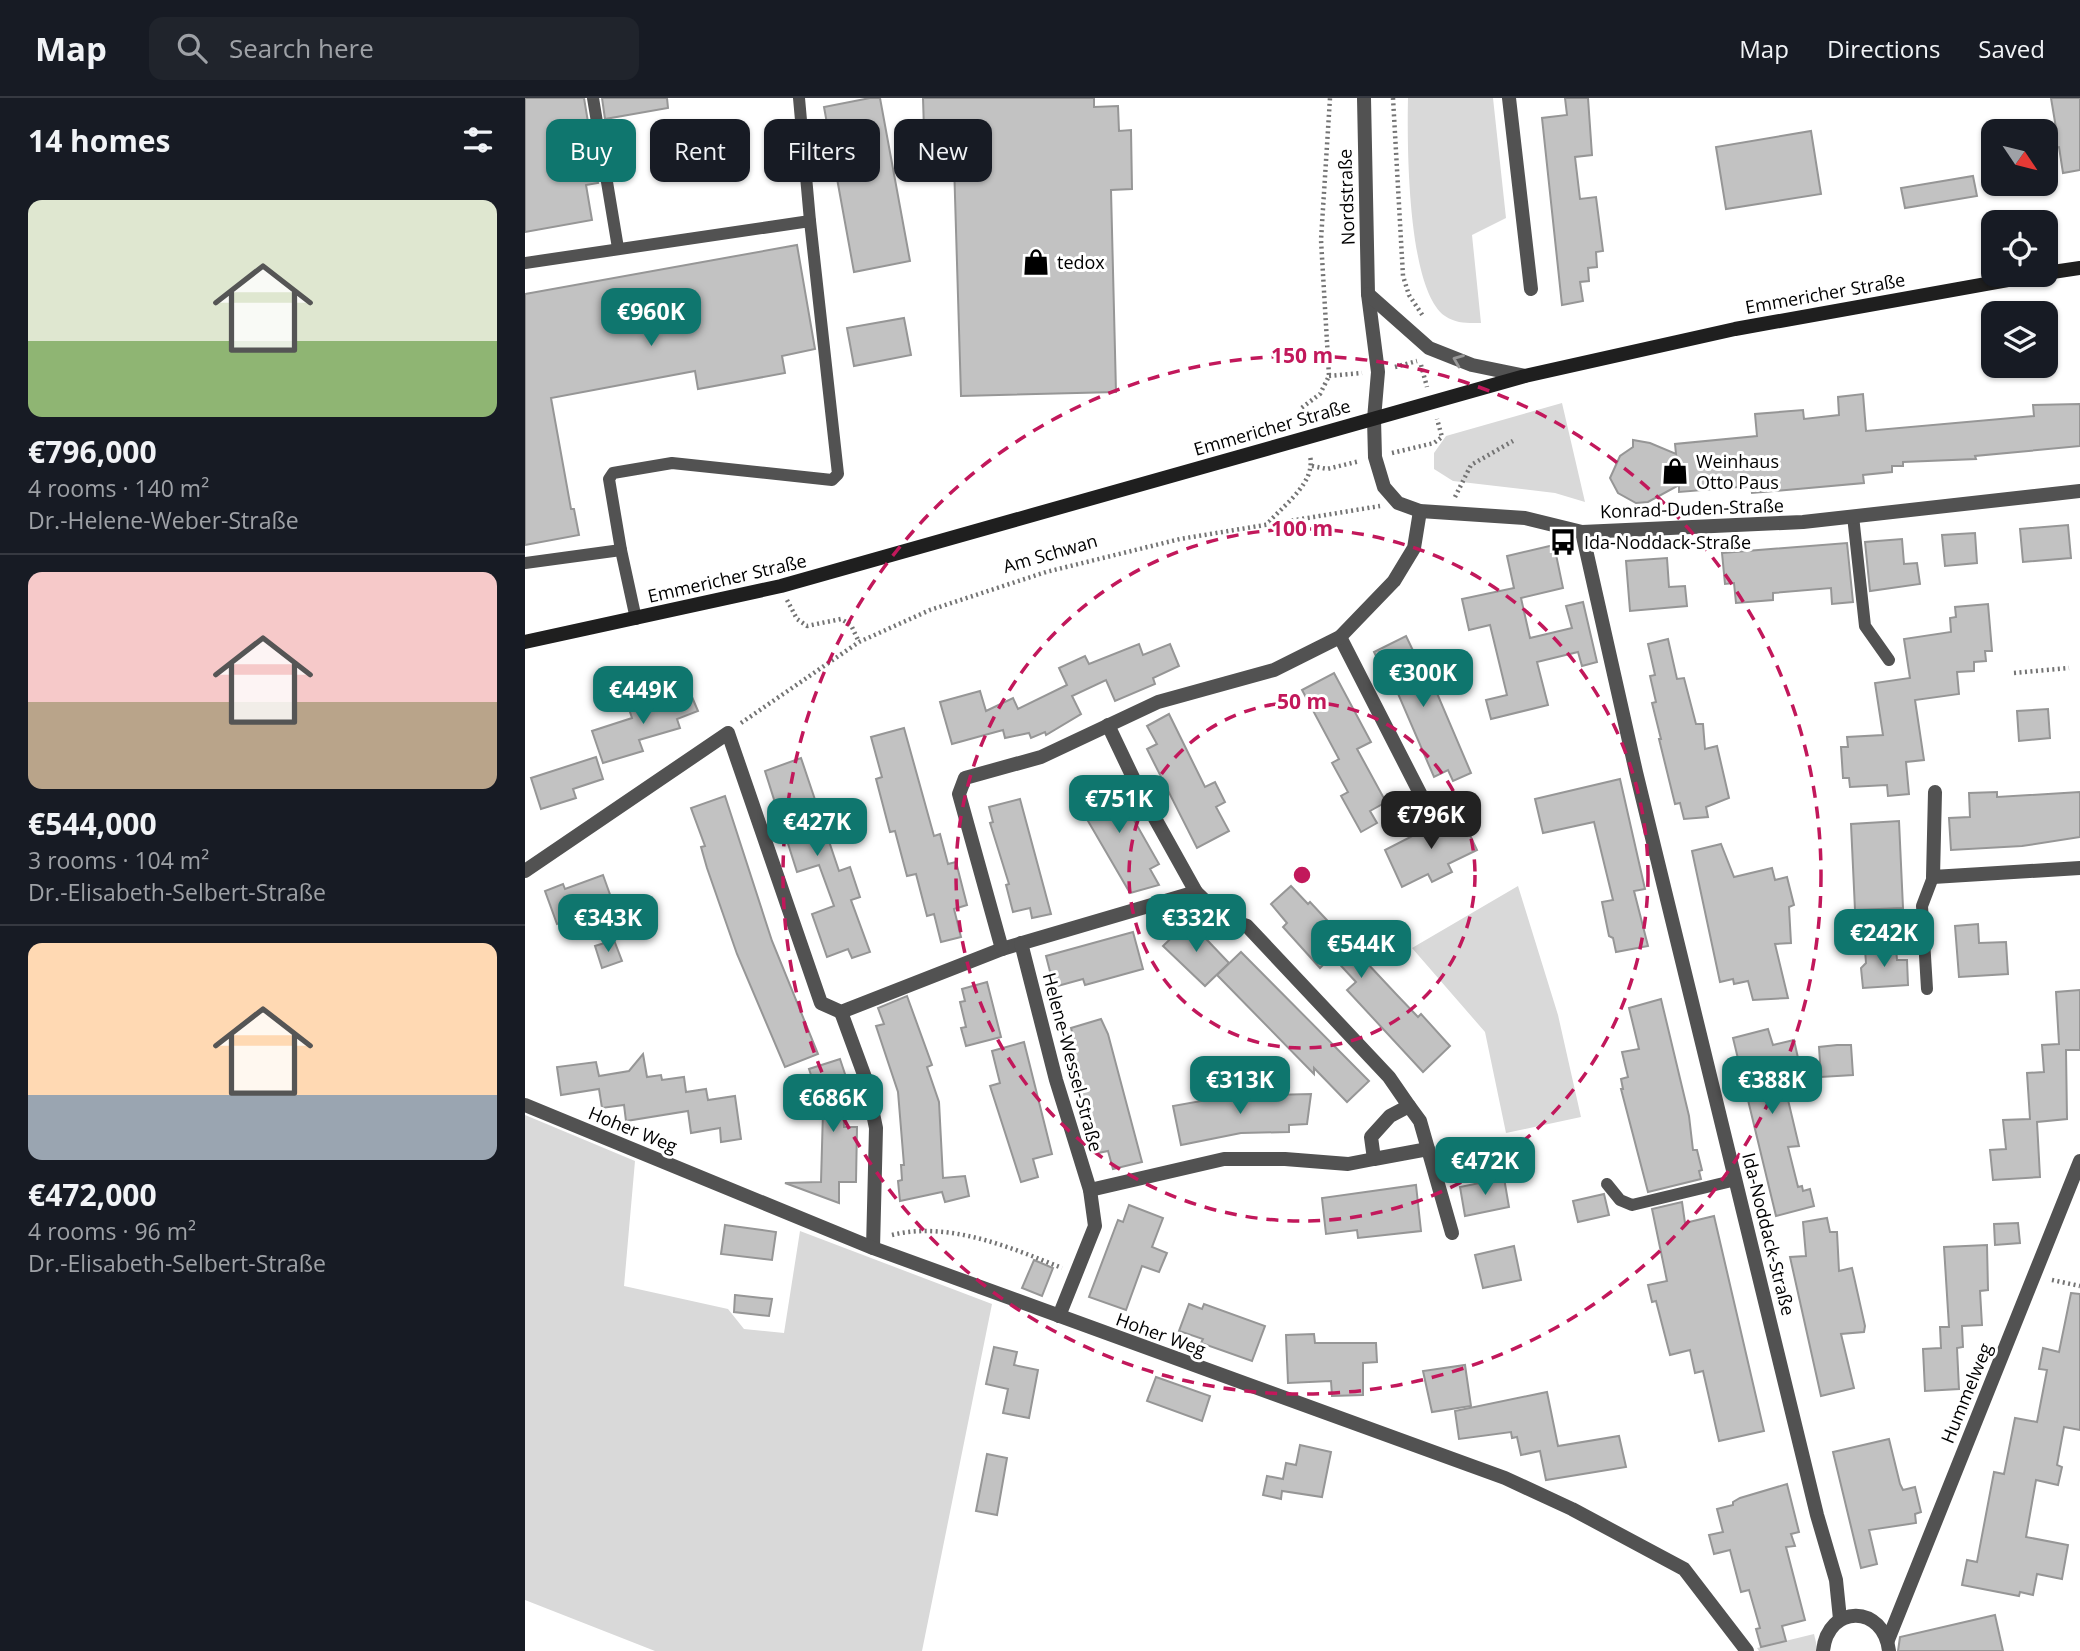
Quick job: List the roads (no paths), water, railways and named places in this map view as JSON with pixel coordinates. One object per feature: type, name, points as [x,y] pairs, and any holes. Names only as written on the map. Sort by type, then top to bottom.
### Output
[{"type":"main road","points":[[2058,271],[2080,268]]},
{"type":"main road","name":"Emmericher Straße","points":[[525,642],[781,586],[1525,376],[1735,329],[1981,285]]},
{"type":"street","name":"Nordstraße","points":[[1364,98],[1368,294],[1378,372],[1374,419]]},
{"type":"street","points":[[1509,98],[1531,289]]},
{"type":"street","points":[[1368,294],[1429,348],[1472,365],[1525,376]]},
{"type":"street","name":"Konrad-Duden-Straße","points":[[1374,419],[1375,457],[1384,487],[1398,503],[1420,511],[1525,518],[1582,532],[1803,522],[2080,491]]},
{"type":"street","points":[[1002,949],[959,794],[965,778],[1041,757],[1158,702],[1274,670],[1340,637],[1394,581],[1414,548],[1420,511]]},
{"type":"street","name":"Ida-Noddack-Straße","points":[[1582,532],[1817,1515],[1836,1580],[1840,1619]]},
{"type":"street","points":[[1340,637],[1426,805]]},
{"type":"street","points":[[1108,725],[1138,788],[1196,892],[1223,918],[1247,926],[1389,1077],[1420,1121],[1453,1233]]},
{"type":"street","points":[[525,872],[728,733],[821,1003],[841,1013],[866,1080],[876,1129],[873,1242]]},
{"type":"street","points":[[1934,792],[1933,877],[2080,868]]},
{"type":"street","points":[[841,1013],[1002,949],[1196,892]]},
{"type":"street","name":"Helene-Wessel-Straße","points":[[1021,943],[1056,1080],[1090,1191],[1095,1226],[1059,1316]]},
{"type":"street","name":"Hoher Weg","points":[[525,1105],[1059,1316],[1505,1478],[1572,1509],[1684,1569],[1747,1651]]},
{"type":"street","points":[[1374,1159],[1371,1137],[1390,1116],[1409,1106]]},
{"type":"street","points":[[1090,1191],[1224,1159],[1286,1159],[1348,1164],[1428,1149]]},
{"type":"street","name":"Hummelweg","points":[[1888,1645],[2080,1161]]},
{"type":"street","points":[[1823,1651],[1824,1634],[1840,1619],[1859,1615],[1877,1623],[1888,1645]]},
{"type":"lane","points":[[593,98],[618,248]]},
{"type":"lane","points":[[636,619],[609,479],[613,473],[672,463],[832,480],[838,474],[799,98]]},
{"type":"lane","points":[[525,263],[810,221]]},
{"type":"lane","points":[[1853,516],[1865,626],[1889,660]]},
{"type":"lane","points":[[525,563],[621,550]]},
{"type":"lane","points":[[1927,989],[1922,906],[1933,877]]},
{"type":"lane","points":[[1607,1184],[1620,1199],[1632,1205],[1736,1180]]},
{"type":"place","name":"tedox","points":[[1036,262]]},
{"type":"place","name":"Weinhaus Otto Paus","points":[[1675,471]]},
{"type":"place","name":"Ida-Noddack-Straße","points":[[1563,542]]}]
